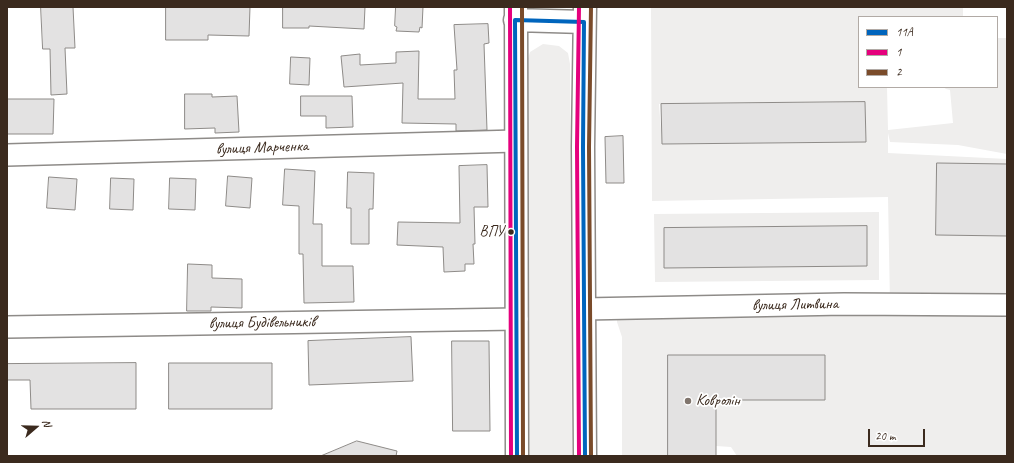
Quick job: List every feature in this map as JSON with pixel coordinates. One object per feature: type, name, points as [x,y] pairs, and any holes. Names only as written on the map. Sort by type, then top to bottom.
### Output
[{"type":"street","points":[[517,456],[516,14],[584,14],[583,147],[585,456]]},
{"type":"street","name":"вулиця Марченка","points":[[7,154],[516,141]]},
{"type":"street","name":"вулиця Литвина","points":[[584,309],[617,307],[844,304],[1007,305]]},
{"type":"street","name":"вулиця Будівельників","points":[[7,327],[517,319]]},
{"type":"shaded area","points":[[651,7],[963,7],[963,16],[858,16],[858,88],[887,88],[888,130],[953,123],[950,90],[944,88],[998,88],[998,38],[1007,38],[1007,154],[958,145],[890,142],[888,133],[888,153],[1007,159],[1007,456],[737,456],[731,447],[716,446],[716,400],[824,400],[825,355],[668,355],[668,456],[622,456],[622,337],[617,322],[617,307],[890,304],[888,197],[652,201]],"holes":[[[865,102],[866,142],[662,144],[659,104]]]},
{"type":"shaded area","points":[[543,44],[559,46],[568,53],[570,64],[572,456],[529,456],[526,65],[530,52]]},
{"type":"shaded area","points":[[879,212],[879,280],[655,282],[654,214]]},
{"type":"building","points":[[41,7],[73,7],[75,48],[65,48],[67,94],[51,95],[50,49],[43,49]]},
{"type":"building","points":[[166,7],[250,7],[249,36],[208,35],[208,40],[166,40]]},
{"type":"building","points":[[283,7],[365,7],[364,29],[309,26],[309,28],[283,28]]},
{"type":"building","points":[[396,7],[423,7],[422,28],[420,27],[419,32],[396,31]]},
{"type":"building","points":[[488,24],[489,43],[484,44],[487,130],[456,131],[456,124],[402,123],[403,83],[344,87],[341,56],[360,54],[360,65],[396,63],[396,52],[419,51],[418,99],[455,99],[454,70],[457,70],[454,25]]},
{"type":"building","points":[[291,57],[310,58],[309,85],[290,84]]},
{"type":"building","points":[[185,94],[212,94],[212,97],[237,96],[239,132],[215,133],[215,128],[185,129]]},
{"type":"building","points":[[301,96],[352,96],[353,127],[326,128],[326,116],[301,116]]},
{"type":"building","points":[[7,99],[54,99],[53,134],[7,134]]},
{"type":"building","points":[[865,102],[866,142],[662,144],[661,104]]},
{"type":"building","points":[[623,136],[624,183],[606,183],[605,137]]},
{"type":"building","points":[[937,163],[1007,164],[1007,236],[936,235]]},
{"type":"building","points":[[487,165],[488,207],[474,207],[474,264],[465,264],[465,271],[444,272],[443,247],[397,245],[398,222],[460,223],[459,166]]},
{"type":"building","points":[[285,169],[315,171],[313,224],[322,224],[322,266],[353,266],[354,302],[304,303],[303,254],[299,254],[299,206],[283,205]]},
{"type":"building","points":[[348,172],[374,173],[373,209],[369,209],[369,244],[351,244],[351,208],[347,208]]},
{"type":"building","points":[[228,176],[252,178],[250,208],[226,206]]},
{"type":"building","points":[[49,177],[77,179],[75,210],[47,208]]},
{"type":"building","points":[[111,178],[134,179],[133,210],[110,209]]},
{"type":"building","points":[[170,178],[196,179],[195,210],[169,209]]},
{"type":"building","points":[[867,226],[867,266],[664,268],[664,228]]},
{"type":"building","points":[[188,264],[212,265],[212,278],[242,279],[242,308],[211,307],[211,311],[187,311]]},
{"type":"building","points":[[411,337],[413,381],[309,385],[308,341]]},
{"type":"building","points":[[452,341],[489,341],[490,431],[453,431]]},
{"type":"building","points":[[668,355],[825,355],[825,400],[716,400],[716,456],[668,456]]},
{"type":"building","points":[[136,363],[136,409],[31,409],[30,380],[7,380],[7,364]]},
{"type":"building","points":[[169,363],[272,363],[272,409],[169,409]]},
{"type":"building","points":[[357,441],[397,451],[396,456],[321,456]]},
{"type":"transit line","name":"1","points":[[510,7],[511,456]]},
{"type":"transit line","name":"2","points":[[522,7],[523,456]]},
{"type":"transit line","name":"1","points":[[579,7],[577,147],[579,456]]},
{"type":"transit line","name":"2","points":[[591,7],[589,147],[591,456]]},
{"type":"transit line","name":"11А","points":[[515,20],[584,22],[583,147],[585,456]]},
{"type":"transit line","name":"11А","points":[[515,20],[517,456]]},
{"type":"place","name":"ВПУ","points":[[511,232]]},
{"type":"place","name":"Ковролін","points":[[688,401]]}]
